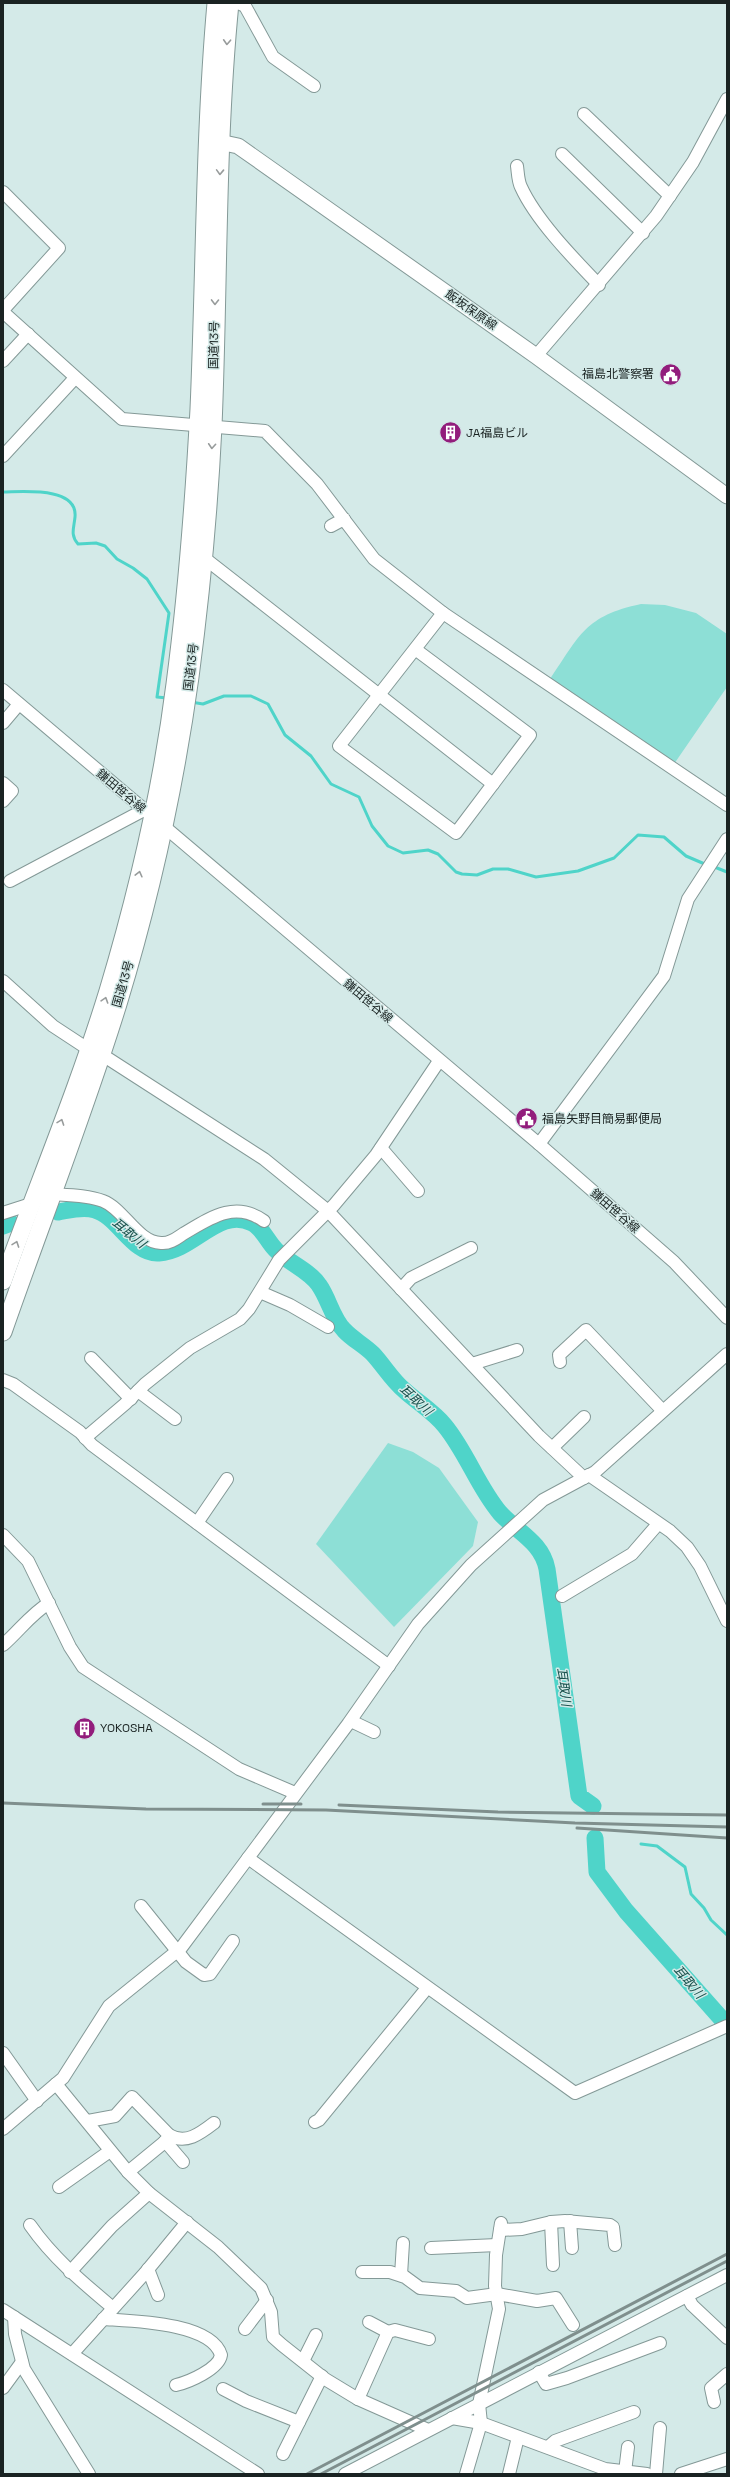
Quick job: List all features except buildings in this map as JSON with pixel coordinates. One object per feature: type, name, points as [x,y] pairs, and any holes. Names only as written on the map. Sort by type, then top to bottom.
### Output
[{"type":"highway","name":"国道13号","points":[[4,1327],[7,1306],[52,1194],[95,1052],[108,990],[190,679],[203,557],[205,425],[214,140],[216,3]]},
{"type":"highway","name":"国道13号","points":[[214,140],[230,3]]},
{"type":"highway","name":"国道13号","points":[[153,818],[175,685],[187,570],[205,425]]},
{"type":"highway","name":"国道13号","points":[[3,1281],[31,1204],[95,1052]]},
{"type":"main road","name":"飯坂保原線","points":[[214,140],[238,146],[536,356],[727,496]]},
{"type":"street","points":[[238,3],[244,6],[274,57],[314,86]]},
{"type":"street","points":[[536,356],[643,233],[693,162],[727,99]]},
{"type":"street","points":[[584,114],[670,196]]},
{"type":"street","points":[[562,154],[643,233]]},
{"type":"street","points":[[517,166],[520,186],[532,206],[563,245],[598,285]]},
{"type":"street","points":[[3,192],[59,248],[3,311],[75,378],[122,419],[265,431],[317,484],[374,559],[443,613],[727,805]]},
{"type":"street","points":[[3,361],[28,334]]},
{"type":"street","points":[[3,456],[75,378]]},
{"type":"street","points":[[331,526],[344,519]]},
{"type":"street","points":[[203,557],[378,696],[493,784]]},
{"type":"street","points":[[415,648],[530,735],[456,833],[339,746],[415,648],[443,613]]},
{"type":"street","name":"鎌田笹谷線","points":[[3,690],[439,1061],[539,1144],[674,1262],[727,1318]]},
{"type":"street","points":[[3,723],[19,704]]},
{"type":"street","points":[[3,783],[12,790],[3,801]]},
{"type":"street","points":[[5,881],[153,818]]},
{"type":"street","points":[[539,1144],[664,976],[669,964],[683,911],[709,865],[727,839]]},
{"type":"street","points":[[3,982],[53,1026],[72,1040],[95,1052],[264,1159],[328,1211],[552,1448],[587,1476],[658,1524],[688,1547],[700,1566],[727,1621]]},
{"type":"street","points":[[85,1438],[190,1348],[240,1319],[260,1292],[266,1278],[279,1260],[328,1211],[381,1148],[439,1061]]},
{"type":"street","points":[[381,1148],[418,1191]]},
{"type":"street","points":[[52,1194],[104,1201],[146,1238],[160,1243],[170,1242],[200,1224],[230,1211],[249,1213],[264,1221]]},
{"type":"street","points":[[3,1213],[31,1204]]},
{"type":"street","points":[[402,1289],[412,1278],[471,1248]]},
{"type":"street","points":[[260,1292],[290,1305],[328,1327]]},
{"type":"street","points":[[560,1362],[559,1355],[586,1330],[662,1410]]},
{"type":"street","points":[[472,1364],[517,1350]]},
{"type":"street","points":[[3,2129],[63,2078],[109,2006],[178,1951],[295,1793],[350,1723],[418,1624],[471,1565],[524,1515],[543,1500],[587,1476],[727,1354]]},
{"type":"street","points":[[91,1358],[134,1395],[175,1419]]},
{"type":"street","points":[[3,1380],[13,1384],[389,1666]]},
{"type":"street","points":[[552,1448],[584,1417]]},
{"type":"street","points":[[197,1523],[228,1479]]},
{"type":"street","points":[[562,1596],[632,1554],[658,1524]]},
{"type":"street","points":[[3,1535],[28,1561],[70,1647],[83,1667],[239,1769],[295,1793]]},
{"type":"street","points":[[3,1645],[22,1628],[33,1613],[49,1603]]},
{"type":"street","points":[[350,1723],[374,1732]]},
{"type":"street","points":[[248,1858],[575,2093],[722,2028]]},
{"type":"street","points":[[141,1906],[186,1962],[204,1975],[210,1974],[233,1941]]},
{"type":"street","points":[[315,2122],[319,2120],[428,1988]]},
{"type":"street","points":[[4,2056],[37,2101]]},
{"type":"street","points":[[56,2084],[88,2121],[110,2151],[149,2193],[187,2222],[252,2278],[261,2288],[271,2312],[273,2337],[322,2376],[358,2399],[428,2430]]},
{"type":"street","points":[[88,2121],[116,2116],[132,2097],[167,2138],[183,2162]]},
{"type":"street","points":[[128,2172],[167,2138],[193,2138],[214,2123]]},
{"type":"street","points":[[59,2187],[110,2151]]},
{"type":"street","points":[[70,2272],[112,2226],[149,2193]]},
{"type":"street","points":[[570,2221],[572,2248]]},
{"type":"street","points":[[466,2474],[481,2423],[479,2404],[499,2309],[495,2286],[497,2245],[501,2226],[522,2229],[551,2222],[570,2221],[610,2225],[613,2227],[615,2246]]},
{"type":"street","points":[[72,2354],[148,2269],[187,2222]]},
{"type":"street","points":[[551,2222],[552,2266]]},
{"type":"street","points":[[30,2225],[42,2243],[70,2272],[113,2308]]},
{"type":"street","points":[[401,2276],[403,2243]]},
{"type":"street","points":[[431,2248],[497,2245]]},
{"type":"street","points":[[148,2269],[158,2296]]},
{"type":"street","points":[[362,2272],[380,2270],[401,2276],[420,2288],[456,2291],[467,2298],[497,2294],[537,2301],[556,2298],[573,2325]]},
{"type":"street","points":[[345,2474],[727,2275]]},
{"type":"street","points":[[687,2296],[692,2305],[727,2338]]},
{"type":"street","points":[[245,2329],[267,2300]]},
{"type":"street","points":[[3,2310],[258,2474]]},
{"type":"street","points":[[14,2316],[15,2334],[22,2362],[33,2385],[89,2474]]},
{"type":"street","points":[[103,2320],[160,2324],[186,2329],[216,2347],[221,2354],[218,2362],[192,2381],[176,2385]]},
{"type":"street","points":[[369,2322],[388,2332],[395,2330],[429,2339]]},
{"type":"street","points":[[358,2399],[388,2332]]},
{"type":"street","points":[[303,2361],[316,2335]]},
{"type":"street","points":[[539,2372],[546,2384],[567,2378],[660,2343]]},
{"type":"street","points":[[3,2388],[22,2362]]},
{"type":"street","points":[[714,2402],[711,2388],[727,2374]]},
{"type":"street","points":[[283,2454],[322,2376]]},
{"type":"street","points":[[223,2389],[246,2401],[299,2422]]},
{"type":"street","points":[[548,2447],[555,2441],[634,2412]]},
{"type":"street","points":[[452,2418],[481,2423],[605,2469],[647,2474]]},
{"type":"street","points":[[656,2474],[660,2428]]},
{"type":"street","points":[[509,2474],[518,2436]]},
{"type":"street","points":[[625,2472],[628,2446]]},
{"type":"street","points":[[681,2474],[722,2465]]},
{"type":"shaded area","points":[[641,604],[665,605],[696,613],[727,634],[727,687],[674,764],[550,679],[577,639],[596,621],[622,609]]},
{"type":"shaded area","points":[[388,1443],[413,1452],[439,1468],[478,1522],[473,1546],[394,1627],[316,1544]]},
{"type":"waterway","points":[[3,492],[47,493],[59,495],[68,500],[74,507],[75,517],[73,534],[78,544],[96,543],[105,546],[117,559],[133,568],[147,579],[169,613],[157,697],[167,698]]},
{"type":"waterway","points":[[191,702],[203,704],[224,696],[251,696],[268,704],[285,735],[311,756],[331,784],[359,797],[372,826],[388,846],[403,853],[428,850],[438,854],[456,872],[462,874],[477,875],[493,869],[508,869],[536,877],[578,871],[614,858],[638,835],[664,837],[686,856],[707,865]]},
{"type":"waterway","points":[[712,866],[727,872]]},
{"type":"waterway","name":"耳取川","points":[[58,1212],[81,1208],[95,1210],[111,1220],[141,1248],[150,1252],[159,1253],[184,1245],[217,1224],[228,1220],[240,1219],[252,1223],[260,1229],[277,1251],[315,1280],[322,1290],[333,1314],[344,1330],[373,1354],[400,1386],[441,1421],[460,1447],[492,1503],[507,1520],[534,1544],[540,1552],[547,1569],[579,1796],[593,1806]]},
{"type":"waterway","name":"耳取川","points":[[3,1226],[11,1223]]},
{"type":"waterway","name":"耳取川","points":[[595,1838],[597,1872],[626,1911],[727,2025]]},
{"type":"waterway","points":[[641,1844],[657,1846],[685,1867],[691,1894],[704,1908],[711,1920],[727,1935]]},
{"type":"railway","points":[[3,1803],[146,1809],[326,1810],[575,1823],[727,1827]]},
{"type":"railway","points":[[263,1804],[301,1804]]},
{"type":"railway","points":[[339,1805],[498,1812],[727,1815]]},
{"type":"railway","points":[[577,1828],[727,1838]]},
{"type":"railway","points":[[307,2474],[727,2254]]},
{"type":"railway","points":[[321,2474],[727,2261]]},
{"type":"place","name":"福島北警察署","points":[[670,374]]},
{"type":"place","name":"JA福島ビル","points":[[451,433]]},
{"type":"place","name":"福島矢野目簡易郵便局","points":[[527,1119]]},
{"type":"place","name":"YOKOSHA","points":[[85,1728]]}]
